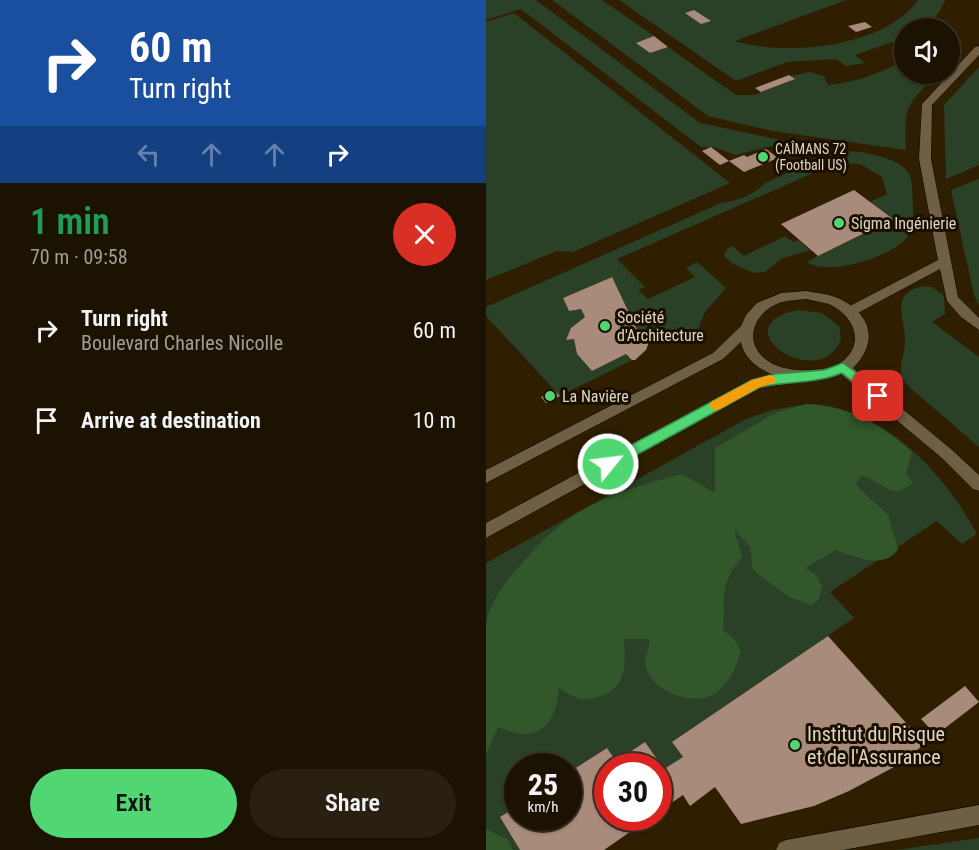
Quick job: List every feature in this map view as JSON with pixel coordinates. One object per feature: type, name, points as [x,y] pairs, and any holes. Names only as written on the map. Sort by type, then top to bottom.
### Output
[{"type":"street","points":[[979,49],[927,104],[925,159],[952,298],[979,325]]},
{"type":"street","points":[[851,311],[944,262]]},
{"type":"street","points":[[486,477],[718,356],[746,330],[754,312],[770,302],[801,295],[820,297],[838,303],[851,311],[862,326],[864,343],[860,353],[843,368],[826,375],[798,376],[757,383],[486,531]]},
{"type":"street","points":[[746,330],[748,346],[759,360],[773,369],[798,376]]},
{"type":"street","points":[[843,368],[947,454],[979,485]]},
{"type":"street","points":[[786,850],[979,815]]},
{"type":"shaded area","points":[[504,0],[979,0],[979,850],[486,850],[486,6]]},
{"type":"green space","points":[[486,0],[536,0],[700,123],[809,146],[788,158],[771,146],[736,155],[713,147],[701,147],[521,9],[486,20]]},
{"type":"green space","points":[[552,0],[602,0],[654,36],[637,43],[650,53],[668,47],[736,95],[754,95],[794,79],[791,76],[809,72],[824,76],[828,85],[849,82],[894,65],[894,84],[928,84],[909,107],[906,124],[906,150],[773,131],[708,116]]},
{"type":"green space","points":[[619,0],[846,0],[735,41],[780,48],[833,44],[859,38],[894,21],[894,41],[855,55],[865,63],[846,66],[836,59],[787,62],[736,81]]},
{"type":"green space","points":[[918,0],[945,0],[934,18],[900,18]]},
{"type":"green space","points":[[514,13],[730,183],[573,252],[557,251],[486,280],[486,22]]},
{"type":"green space","points":[[979,67],[979,165],[946,179],[944,105]]},
{"type":"green space","points":[[852,151],[877,155],[895,162],[908,172],[911,179],[913,222],[911,230],[900,244],[880,255],[844,266],[819,266],[806,262],[893,219],[870,202],[887,194],[882,177],[860,164],[836,163],[617,259],[645,287],[638,290],[648,299],[695,277],[686,268],[697,262],[726,288],[705,312],[696,335],[639,334],[611,277],[563,298],[569,311],[581,309],[585,317],[572,328],[566,340],[574,339],[577,354],[592,371],[626,354],[632,360],[560,396],[486,316],[486,307],[721,203],[745,197],[757,191],[765,183],[822,157]]},
{"type":"green space","points":[[979,179],[979,305],[974,295],[951,190]]},
{"type":"green space","points":[[785,236],[793,242],[798,240],[810,250],[781,259],[765,272],[754,273],[733,264],[724,256],[727,249],[732,246],[744,256]]},
{"type":"green space","points":[[924,286],[932,287],[944,296],[945,314],[932,322],[979,357],[979,447],[908,386],[902,375],[905,333],[902,300],[913,289]]},
{"type":"green space","points":[[798,310],[822,313],[839,326],[841,339],[830,354],[814,360],[797,359],[782,352],[771,341],[768,329],[776,318]]},
{"type":"green space","points":[[807,404],[835,408],[861,417],[885,430],[908,446],[928,466],[963,510],[977,534],[962,544],[937,521],[830,592],[854,618],[672,742],[683,757],[672,764],[672,753],[653,753],[645,742],[628,753],[610,753],[607,748],[599,753],[594,753],[594,757],[582,764],[582,753],[504,753],[504,815],[501,817],[504,822],[504,831],[509,831],[520,850],[486,850],[486,563],[746,419],[772,410]]},
{"type":"green space","points":[[807,404],[837,408],[864,418],[889,433],[912,452],[906,474],[913,483],[904,489],[891,490],[861,476],[856,483],[888,515],[898,549],[886,559],[878,560],[852,556],[836,550],[805,568],[816,575],[822,586],[819,599],[812,605],[789,597],[753,570],[750,546],[734,530],[742,557],[726,584],[723,630],[735,640],[741,652],[732,674],[722,688],[708,697],[698,698],[687,698],[666,691],[650,676],[646,667],[650,639],[624,639],[623,674],[615,688],[598,697],[584,700],[559,688],[556,705],[545,726],[531,734],[521,734],[498,727],[486,755],[486,625],[488,616],[500,591],[531,553],[549,534],[586,508],[634,488],[682,474],[715,493],[715,448],[775,413]]},
{"type":"green space","points":[[486,829],[507,839],[513,850],[486,850]]},
{"type":"green space","points":[[979,838],[979,850],[896,850]]},
{"type":"building","points":[[694,10],[711,21],[701,24],[685,13]]},
{"type":"building","points":[[865,22],[872,27],[856,32],[848,26]]},
{"type":"building","points":[[654,36],[668,47],[650,53],[636,43]]},
{"type":"building","points":[[789,75],[795,79],[761,92],[755,88]]},
{"type":"building","points":[[711,147],[729,161],[720,165],[702,151]]},
{"type":"building","points":[[766,149],[778,158],[744,172],[729,161]]},
{"type":"building","name":"Sigma Ingénierie","points":[[854,190],[893,219],[818,256],[781,224]]},
{"type":"building","name":"Société d'Architecture","points":[[612,277],[639,334],[660,334],[660,343],[649,342],[646,350],[635,360],[626,354],[592,371],[577,354],[574,339],[566,340],[571,328],[585,317],[581,309],[569,311],[563,298]]},
{"type":"building","name":"La Navière","points":[[554,390],[560,396],[546,403],[541,397]]},
{"type":"building","name":"Institut du Risque et de l'Assurance","points":[[828,636],[925,744],[894,767],[849,791],[814,806],[741,824],[715,787],[690,806],[683,795],[672,802],[672,764],[683,757],[672,742]]},
{"type":"building","points":[[965,686],[979,702],[936,735],[921,719]]},
{"type":"building","name":"Institut du Risque et de l'Assurance","points":[[645,742],[653,753],[628,753]]},
{"type":"building","name":"Institut du Risque et de l'Assurance","points":[[607,748],[610,753],[599,753]]},
{"type":"building","name":"Institut du Risque et de l'Assurance","points":[[594,756],[594,831],[631,831],[604,850],[520,850],[508,831],[582,831],[582,764]]},
{"type":"slow traffic","points":[[715,406],[757,383],[770,380]]},
{"type":"place","name":"CAÎMANS 72 (Football US)","points":[[763,157]]},
{"type":"place","name":"Sigma Ingénierie","points":[[839,223]]},
{"type":"place","name":"Société d'Architecture","points":[[605,326]]},
{"type":"place","name":"La Navière","points":[[550,396]]},
{"type":"place","name":"Institut du Risque et de l'Assurance","points":[[795,745]]},
{"type":"route","points":[[608,464],[757,383],[798,376],[826,375],[843,368],[878,396]]}]
